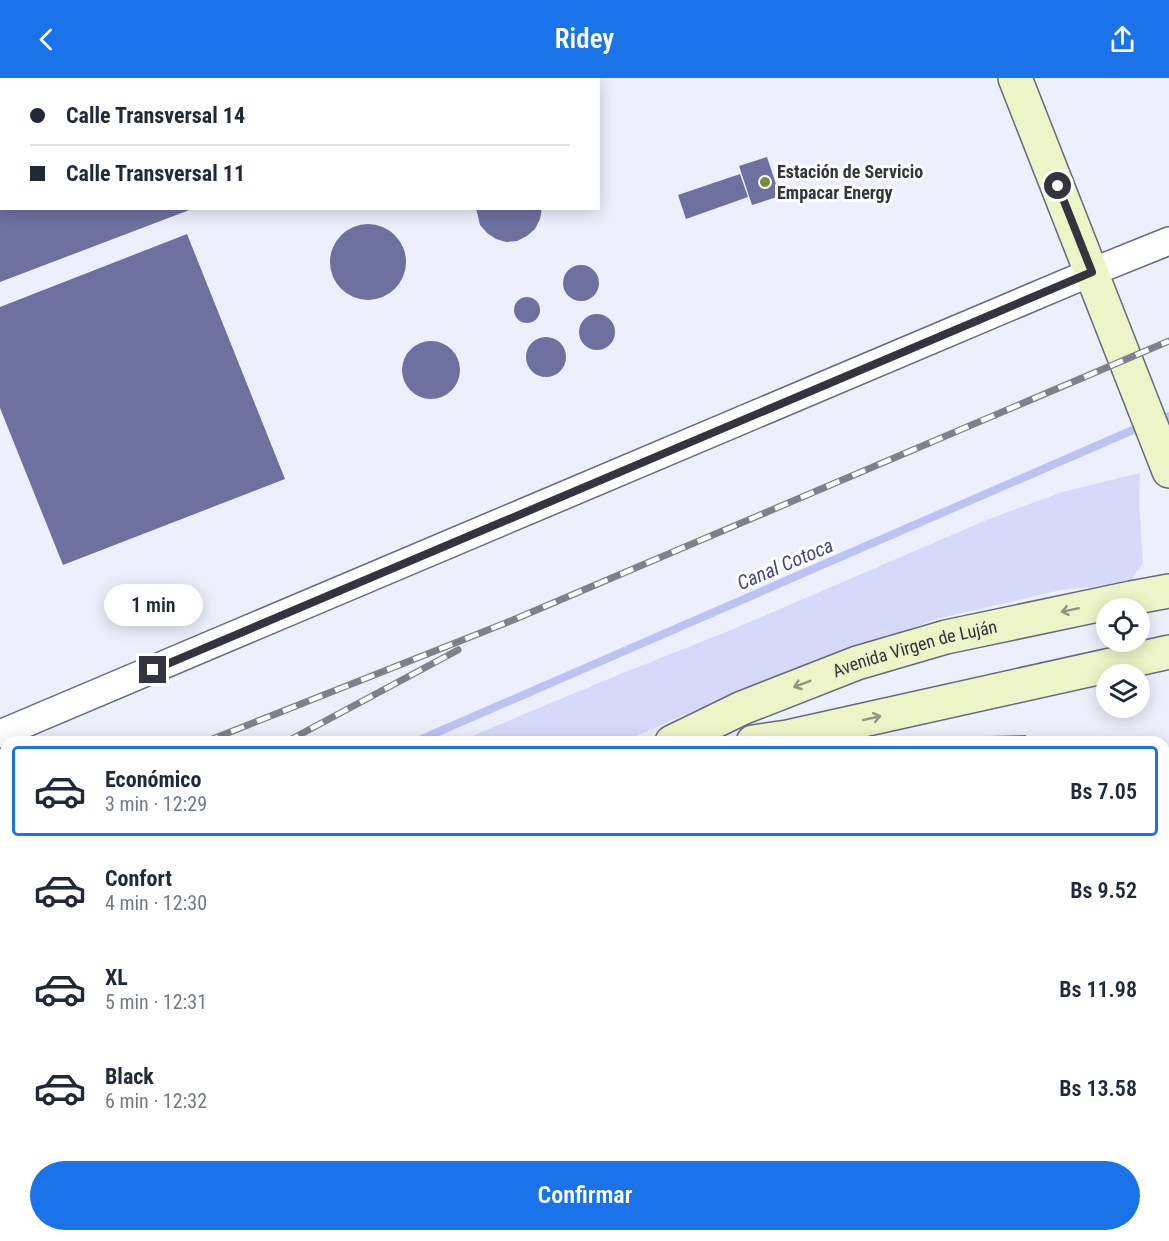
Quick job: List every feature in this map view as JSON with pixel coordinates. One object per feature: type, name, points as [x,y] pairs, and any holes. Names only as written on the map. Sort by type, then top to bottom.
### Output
[{"type":"main road","points":[[1015,78],[1168,469]]},
{"type":"main road","name":"Avenida Virgen de Luján","points":[[684,736],[742,708],[857,663],[957,635],[1169,591]]},
{"type":"main road","points":[[804,736],[1169,652]]},
{"type":"street","points":[[0,734],[1169,241]]},
{"type":"shaded area","points":[[1140,473],[1139,502],[1143,563],[1131,580],[1116,584],[1061,590],[936,619],[681,716],[636,736],[472,736],[731,630],[989,519],[1062,492]]},
{"type":"building","points":[[767,157],[780,196],[752,205],[739,166]]},
{"type":"building","points":[[740,174],[748,197],[686,219],[678,195]]},
{"type":"building","points":[[0,210],[189,210],[0,282]]},
{"type":"building","points":[[476,210],[542,210],[535,229],[517,241],[506,242],[496,239],[480,225]]},
{"type":"building","points":[[368,224],[382,227],[395,235],[403,248],[406,262],[403,276],[395,289],[382,297],[368,300],[354,297],[341,289],[333,276],[330,262],[333,248],[341,235],[354,227]]},
{"type":"building","points":[[187,234],[285,479],[63,565],[0,408],[0,307]]},
{"type":"building","points":[[581,265],[594,270],[599,283],[594,296],[581,301],[568,296],[563,283],[568,270]]},
{"type":"building","points":[[527,297],[536,301],[540,310],[536,319],[527,323],[518,319],[514,310],[518,301]]},
{"type":"building","points":[[597,314],[610,319],[615,332],[610,345],[597,350],[584,345],[579,332],[584,319]]},
{"type":"building","points":[[546,337],[560,343],[566,357],[560,371],[546,377],[532,371],[526,357],[532,343]]},
{"type":"building","points":[[425,341],[437,341],[452,349],[460,364],[460,376],[452,391],[437,399],[425,399],[410,391],[402,376],[402,364],[410,349]]},
{"type":"waterway","name":"Canal Cotoca","points":[[1156,421],[1169,416]]},
{"type":"waterway","name":"Canal Cotoca","points":[[429,736],[1142,426]]},
{"type":"railway","points":[[220,736],[513,620],[1169,341]]},
{"type":"railway","points":[[297,736],[458,650]]},
{"type":"place","name":"Estación de Servicio Empacar Energy","points":[[765,182]]},
{"type":"route","points":[[153,670],[1092,272],[1058,186]]}]
